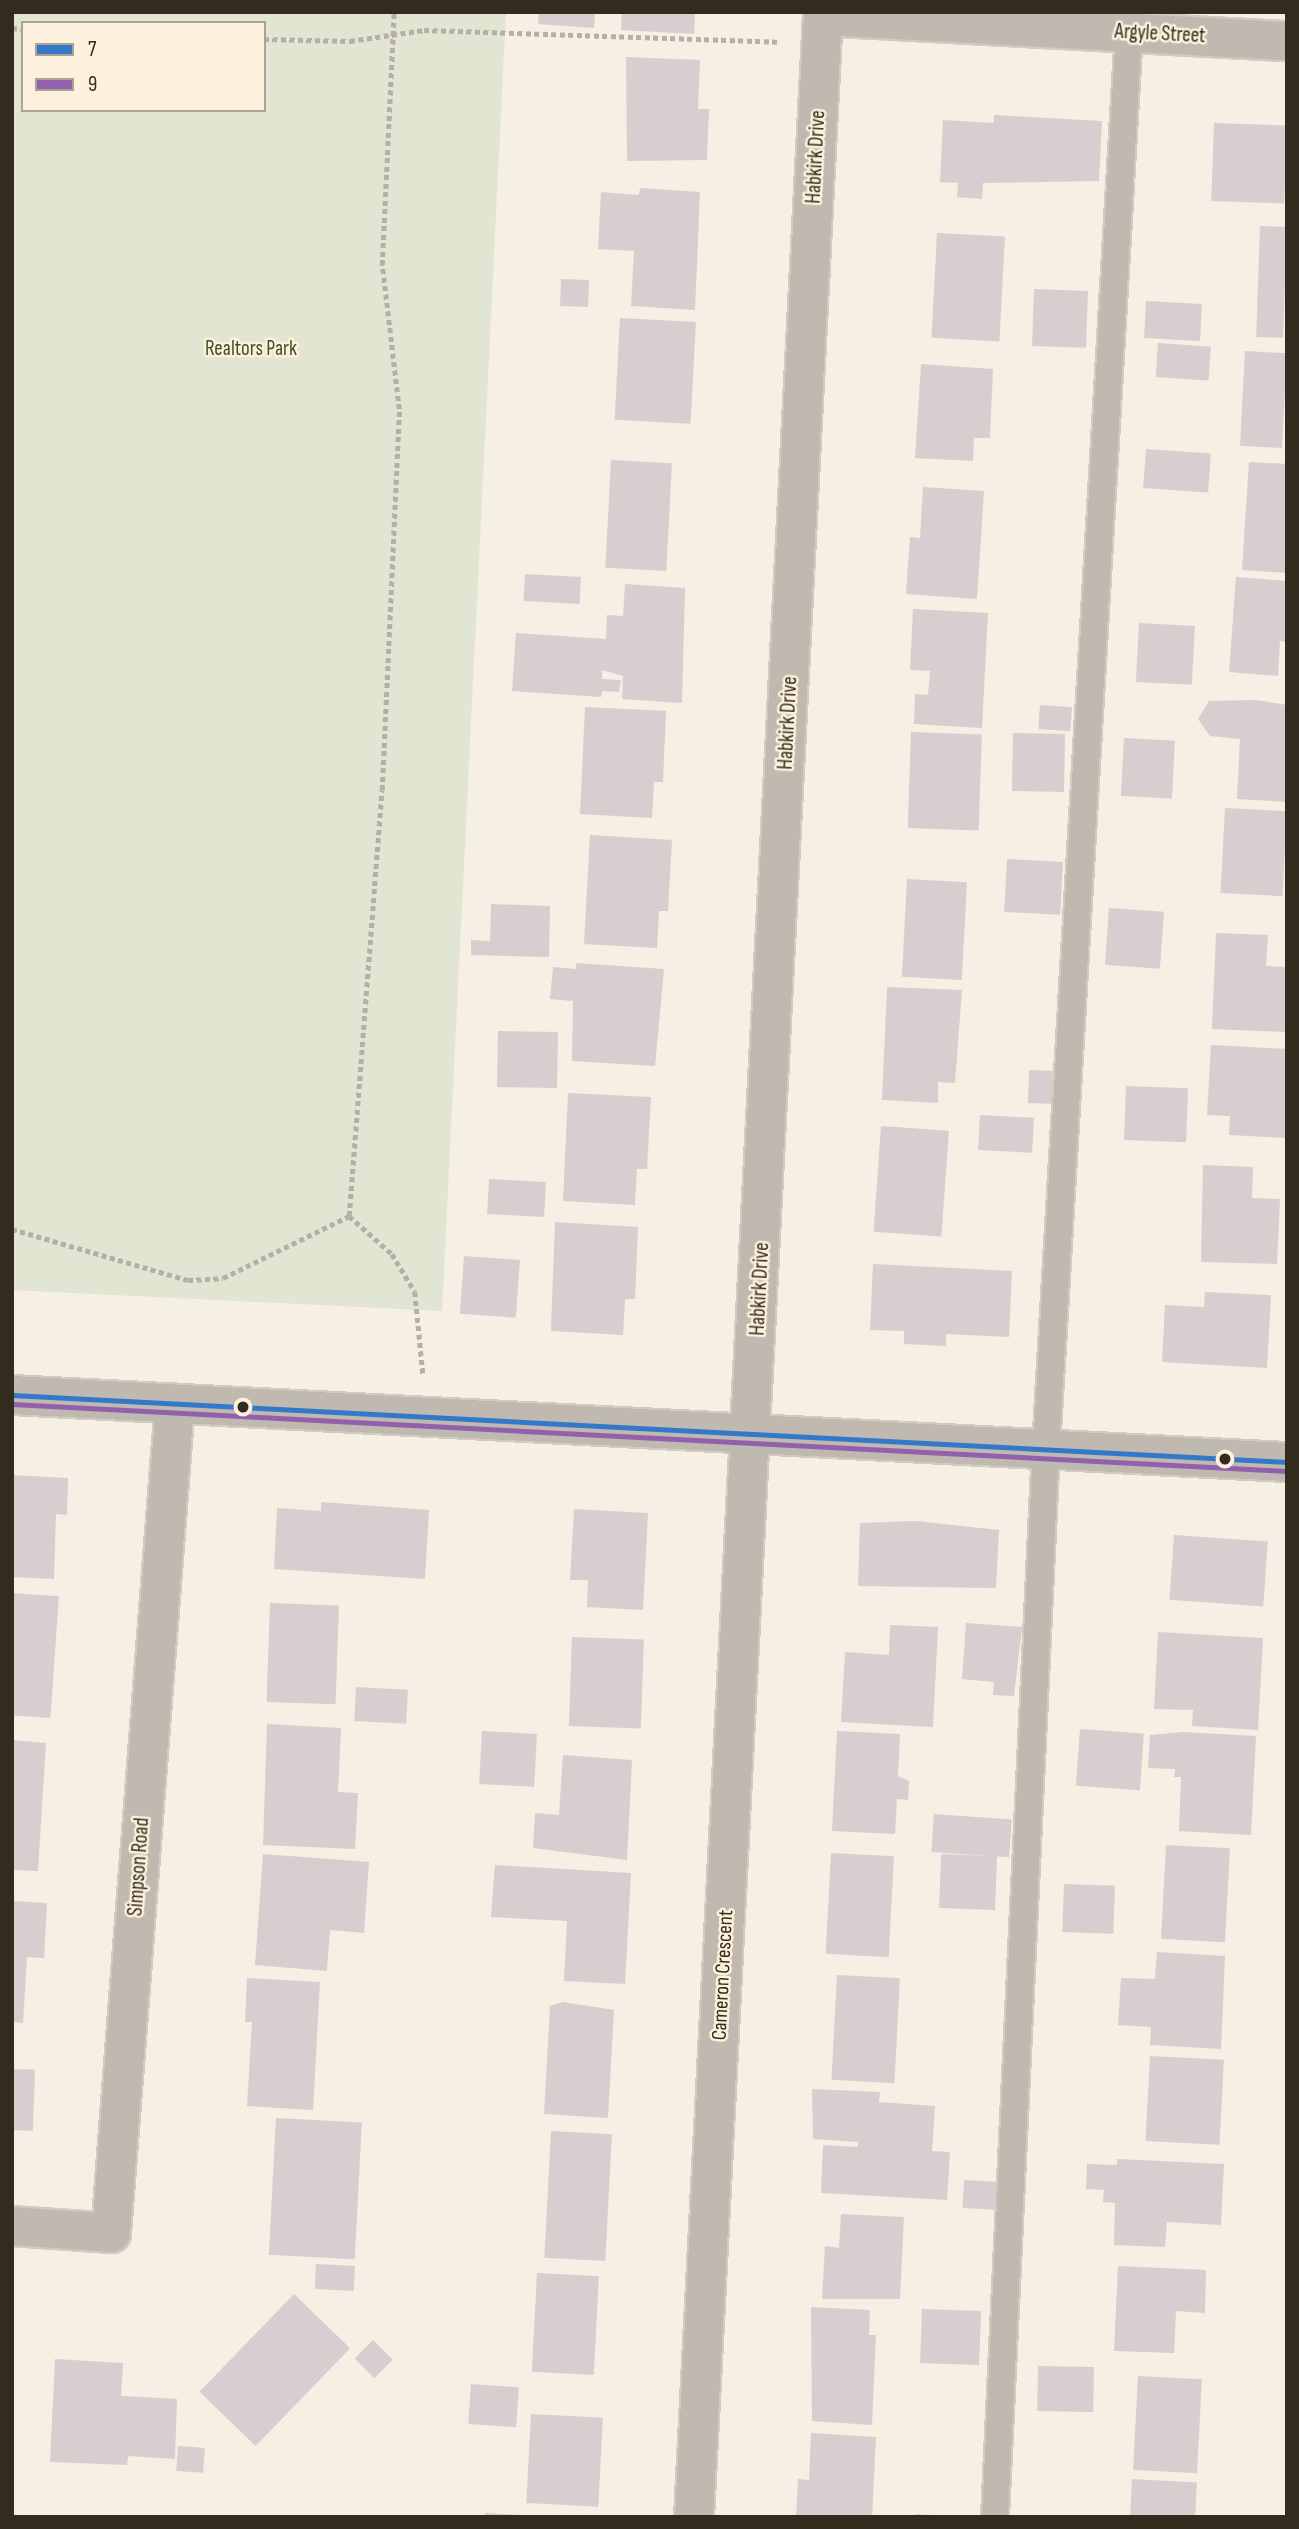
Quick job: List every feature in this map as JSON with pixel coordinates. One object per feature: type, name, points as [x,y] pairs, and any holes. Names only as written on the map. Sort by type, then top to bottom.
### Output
[{"type":"street","name":"Argyle Street","points":[[822,24],[1130,22],[1287,41]]},
{"type":"street","name":"Habkirk Drive","points":[[753,1433],[822,24]]},
{"type":"street","points":[[12,1395],[1287,1462]]},
{"type":"street","name":"Simpson Road","points":[[12,2226],[111,2233],[175,1403]]},
{"type":"street","name":"Cameron Crescent","points":[[694,2517],[753,1433]]},
{"type":"lane","points":[[995,2517],[1046,1449],[1130,22]]},
{"type":"path","points":[[349,1216],[382,790],[399,409],[382,265],[394,12]]},
{"type":"path","points":[[266,39],[392,38],[424,30],[822,24]]},
{"type":"path","points":[[12,1229],[188,1280],[223,1278],[349,1216]]},
{"type":"path","points":[[349,1216],[392,1254],[415,1292],[424,1342],[421,1416]]},
{"type":"green space","name":"Realtors Park","points":[[12,12],[506,12],[442,1311],[12,1290]]},
{"type":"building","points":[[539,12],[595,12],[594,28],[538,24]]},
{"type":"building","points":[[622,12],[695,12],[694,34],[621,30]]},
{"type":"building","points":[[626,57],[700,60],[698,109],[709,109],[707,160],[627,161]]},
{"type":"building","points":[[994,115],[1102,121],[1099,181],[983,183],[982,199],[957,197],[958,183],[940,182],[943,120],[994,123]]},
{"type":"building","points":[[1214,123],[1287,126],[1284,204],[1211,201]]},
{"type":"building","points":[[640,188],[700,192],[695,310],[631,306],[634,251],[598,249],[601,192],[639,195]]},
{"type":"building","points":[[1260,226],[1287,227],[1283,338],[1256,337]]},
{"type":"building","points":[[937,233],[1005,237],[999,341],[932,338]]},
{"type":"building","points":[[561,279],[589,280],[588,307],[560,306]]},
{"type":"building","points":[[1034,289],[1088,291],[1086,348],[1032,346]]},
{"type":"building","points":[[1146,301],[1202,304],[1200,341],[1144,338]]},
{"type":"building","points":[[620,318],[696,322],[691,424],[615,420]]},
{"type":"building","points":[[1158,343],[1211,347],[1208,381],[1156,377]]},
{"type":"building","points":[[1245,351],[1287,353],[1282,448],[1240,446]]},
{"type":"building","points":[[921,364],[993,369],[990,438],[974,438],[973,461],[915,458]]},
{"type":"building","points":[[1146,449],[1211,454],[1208,492],[1143,488]]},
{"type":"building","points":[[611,460],[672,463],[666,571],[605,568]]},
{"type":"building","points":[[1249,462],[1287,464],[1287,573],[1242,570]]},
{"type":"building","points":[[923,487],[984,491],[977,599],[906,594],[910,537],[920,538]]},
{"type":"building","points":[[525,574],[581,577],[580,604],[524,601]]},
{"type":"building","points":[[1236,577],[1287,581],[1287,642],[1280,641],[1278,676],[1229,672]]},
{"type":"building","points":[[625,584],[685,588],[682,703],[622,699],[623,676],[602,670],[602,679],[621,680],[619,692],[602,691],[601,697],[512,691],[516,633],[606,639],[607,615],[623,616]]},
{"type":"building","points":[[913,609],[988,613],[982,728],[914,724],[915,694],[928,695],[930,671],[910,670]]},
{"type":"building","points":[[1139,623],[1195,626],[1192,685],[1136,682]]},
{"type":"building","points":[[1256,700],[1287,705],[1287,802],[1237,799],[1240,739],[1210,736],[1198,719],[1209,701]]},
{"type":"building","points":[[1040,705],[1072,707],[1070,731],[1038,729]]},
{"type":"building","points":[[585,707],[666,711],[663,782],[654,782],[652,818],[580,814]]},
{"type":"building","points":[[911,732],[982,734],[979,830],[908,828]]},
{"type":"building","points":[[1013,733],[1065,734],[1064,792],[1012,791]]},
{"type":"building","points":[[1124,738],[1175,741],[1172,799],[1121,796]]},
{"type":"building","points":[[1225,808],[1287,811],[1282,896],[1221,893]]},
{"type":"building","points":[[590,835],[672,840],[668,911],[659,911],[657,948],[584,944]]},
{"type":"building","points":[[1007,859],[1063,862],[1060,915],[1004,912]]},
{"type":"building","points":[[907,879],[967,882],[962,980],[902,977]]},
{"type":"building","points":[[491,904],[550,906],[549,957],[471,955],[471,940],[490,941]]},
{"type":"building","points":[[1109,908],[1164,912],[1160,969],[1105,965]]},
{"type":"building","points":[[1216,933],[1268,935],[1266,966],[1287,967],[1287,1032],[1212,1029]]},
{"type":"building","points":[[576,963],[664,969],[655,1066],[572,1061],[573,1001],[550,999],[553,967],[576,969]]},
{"type":"building","points":[[887,987],[962,990],[955,1083],[938,1082],[938,1103],[882,1100]]},
{"type":"building","points":[[498,1031],[558,1032],[557,1088],[497,1087]]},
{"type":"building","points":[[1211,1045],[1287,1049],[1286,1138],[1229,1135],[1230,1116],[1207,1115]]},
{"type":"building","points":[[1029,1070],[1053,1071],[1052,1104],[1028,1103]]},
{"type":"building","points":[[1126,1086],[1188,1088],[1186,1142],[1124,1140]]},
{"type":"building","points":[[568,1093],[651,1097],[647,1169],[637,1169],[635,1205],[563,1201]]},
{"type":"building","points":[[980,1115],[1034,1118],[1032,1153],[978,1150]]},
{"type":"building","points":[[881,1126],[949,1131],[941,1236],[874,1232]]},
{"type":"building","points":[[1203,1165],[1253,1167],[1252,1198],[1280,1199],[1277,1264],[1201,1262]]},
{"type":"building","points":[[489,1179],[546,1182],[544,1217],[487,1214]]},
{"type":"building","points":[[555,1222],[638,1227],[635,1299],[625,1299],[623,1335],[551,1331]]},
{"type":"building","points":[[464,1256],[520,1260],[516,1318],[460,1314]]},
{"type":"building","points":[[873,1264],[1012,1271],[1009,1337],[946,1334],[946,1346],[904,1344],[904,1331],[870,1330]]},
{"type":"building","points":[[1205,1292],[1271,1295],[1267,1368],[1162,1362],[1165,1305],[1204,1307]]},
{"type":"building","points":[[12,1475],[68,1478],[67,1515],[56,1514],[54,1579],[12,1577]]},
{"type":"building","points":[[321,1502],[429,1510],[425,1579],[274,1569],[277,1508],[321,1511]]},
{"type":"building","points":[[574,1509],[648,1513],[643,1610],[587,1607],[588,1580],[570,1580]]},
{"type":"building","points":[[915,1521],[999,1530],[996,1588],[858,1586],[860,1523]]},
{"type":"building","points":[[1174,1535],[1268,1542],[1263,1606],[1169,1600]]},
{"type":"building","points":[[12,1593],[59,1596],[50,1718],[12,1715]]},
{"type":"building","points":[[270,1603],[339,1605],[336,1704],[267,1702]]},
{"type":"building","points":[[966,1623],[1022,1627],[1014,1696],[993,1695],[994,1682],[962,1679]]},
{"type":"building","points":[[890,1625],[938,1627],[933,1727],[841,1722],[845,1652],[889,1655]]},
{"type":"building","points":[[1158,1632],[1263,1638],[1258,1730],[1192,1726],[1193,1710],[1154,1709]]},
{"type":"building","points":[[572,1637],[644,1640],[641,1728],[569,1726]]},
{"type":"building","points":[[356,1687],[408,1690],[406,1724],[354,1721]]},
{"type":"building","points":[[267,1724],[341,1728],[338,1792],[358,1793],[355,1849],[263,1845]]},
{"type":"building","points":[[1080,1729],[1144,1733],[1140,1790],[1076,1786]]},
{"type":"building","points":[[482,1731],[537,1734],[534,1787],[479,1784]]},
{"type":"building","points":[[837,1731],[900,1734],[898,1776],[909,1781],[908,1800],[897,1799],[895,1834],[832,1831]]},
{"type":"building","points":[[1183,1732],[1256,1736],[1251,1835],[1179,1831],[1181,1777],[1174,1777],[1175,1769],[1148,1768],[1150,1735]]},
{"type":"building","points":[[12,1740],[46,1743],[38,1871],[12,1870]]},
{"type":"building","points":[[563,1755],[632,1760],[627,1860],[533,1848],[535,1813],[559,1815]]},
{"type":"building","points":[[934,1814],[1012,1819],[1009,1857],[931,1852]]},
{"type":"building","points":[[1166,1845],[1230,1848],[1225,1942],[1161,1939]]},
{"type":"building","points":[[831,1853],[894,1856],[889,1957],[826,1954]]},
{"type":"building","points":[[263,1854],[369,1862],[364,1933],[330,1930],[327,1971],[255,1965]]},
{"type":"building","points":[[941,1854],[997,1856],[995,1910],[939,1908]]},
{"type":"building","points":[[495,1865],[631,1873],[625,1984],[564,1981],[567,1921],[491,1917]]},
{"type":"building","points":[[1064,1884],[1115,1886],[1113,1934],[1062,1932]]},
{"type":"building","points":[[12,1901],[47,1903],[44,1958],[27,1957],[23,2023],[12,2022]]},
{"type":"building","points":[[1157,1952],[1225,1956],[1221,2049],[1150,2045],[1151,2027],[1118,2025],[1121,1978],[1155,1979]]},
{"type":"building","points":[[837,1975],[900,1978],[894,2083],[832,2080]]},
{"type":"building","points":[[247,1978],[320,1982],[313,2110],[247,2106],[252,2022],[245,2022]]},
{"type":"building","points":[[563,2002],[614,2010],[608,2118],[544,2114],[550,2006]]},
{"type":"building","points":[[1150,2056],[1224,2060],[1219,2145],[1146,2141]]},
{"type":"building","points":[[12,2069],[35,2070],[33,2131],[12,2130]]},
{"type":"building","points":[[812,2089],[880,2092],[879,2102],[935,2106],[932,2151],[950,2152],[947,2200],[821,2193],[823,2145],[858,2147],[858,2142],[813,2139]]},
{"type":"building","points":[[276,2118],[362,2123],[355,2259],[269,2255]]},
{"type":"building","points":[[551,2131],[612,2134],[605,2261],[544,2258]]},
{"type":"building","points":[[1117,2159],[1224,2164],[1221,2225],[1167,2222],[1165,2247],[1114,2245],[1115,2203],[1103,2202],[1104,2190],[1086,2189],[1087,2164],[1117,2165]]},
{"type":"building","points":[[964,2180],[1001,2182],[999,2210],[963,2208]]},
{"type":"building","points":[[841,2214],[904,2217],[900,2299],[822,2299],[825,2246],[839,2248]]},
{"type":"building","points":[[316,2264],[355,2266],[354,2291],[315,2289]]},
{"type":"building","points":[[1118,2266],[1206,2270],[1205,2313],[1176,2311],[1174,2353],[1114,2351]]},
{"type":"building","points":[[537,2273],[599,2276],[594,2375],[532,2372]]},
{"type":"building","points":[[294,2294],[350,2348],[256,2446],[200,2392]]},
{"type":"building","points":[[811,2307],[870,2310],[869,2335],[876,2335],[872,2425],[812,2421]]},
{"type":"building","points":[[922,2309],[981,2311],[979,2365],[920,2363]]},
{"type":"building","points":[[373,2340],[393,2360],[374,2378],[355,2358]]},
{"type":"building","points":[[55,2359],[123,2363],[121,2396],[177,2399],[175,2459],[128,2456],[127,2465],[50,2462]]},
{"type":"building","points":[[1038,2366],[1094,2367],[1093,2412],[1037,2411]]},
{"type":"building","points":[[1138,2376],[1202,2379],[1197,2473],[1133,2470]]},
{"type":"building","points":[[471,2384],[519,2387],[516,2427],[468,2424]]},
{"type":"building","points":[[531,2414],[603,2418],[598,2507],[526,2503]]},
{"type":"building","points":[[811,2433],[876,2437],[872,2517],[796,2517],[798,2479],[809,2480]]},
{"type":"building","points":[[178,2446],[205,2448],[203,2473],[176,2471]]},
{"type":"building","points":[[1132,2479],[1197,2482],[1195,2517],[1130,2517]]},
{"type":"building","points":[[485,2513],[523,2515],[523,2517],[485,2517]]},
{"type":"building","points":[[915,2514],[934,2515],[934,2517],[915,2517]]},
{"type":"transit line","name":"7","points":[[12,1395],[1287,1462]]},
{"type":"transit line","name":"9","points":[[12,1404],[1287,1471]]}]
